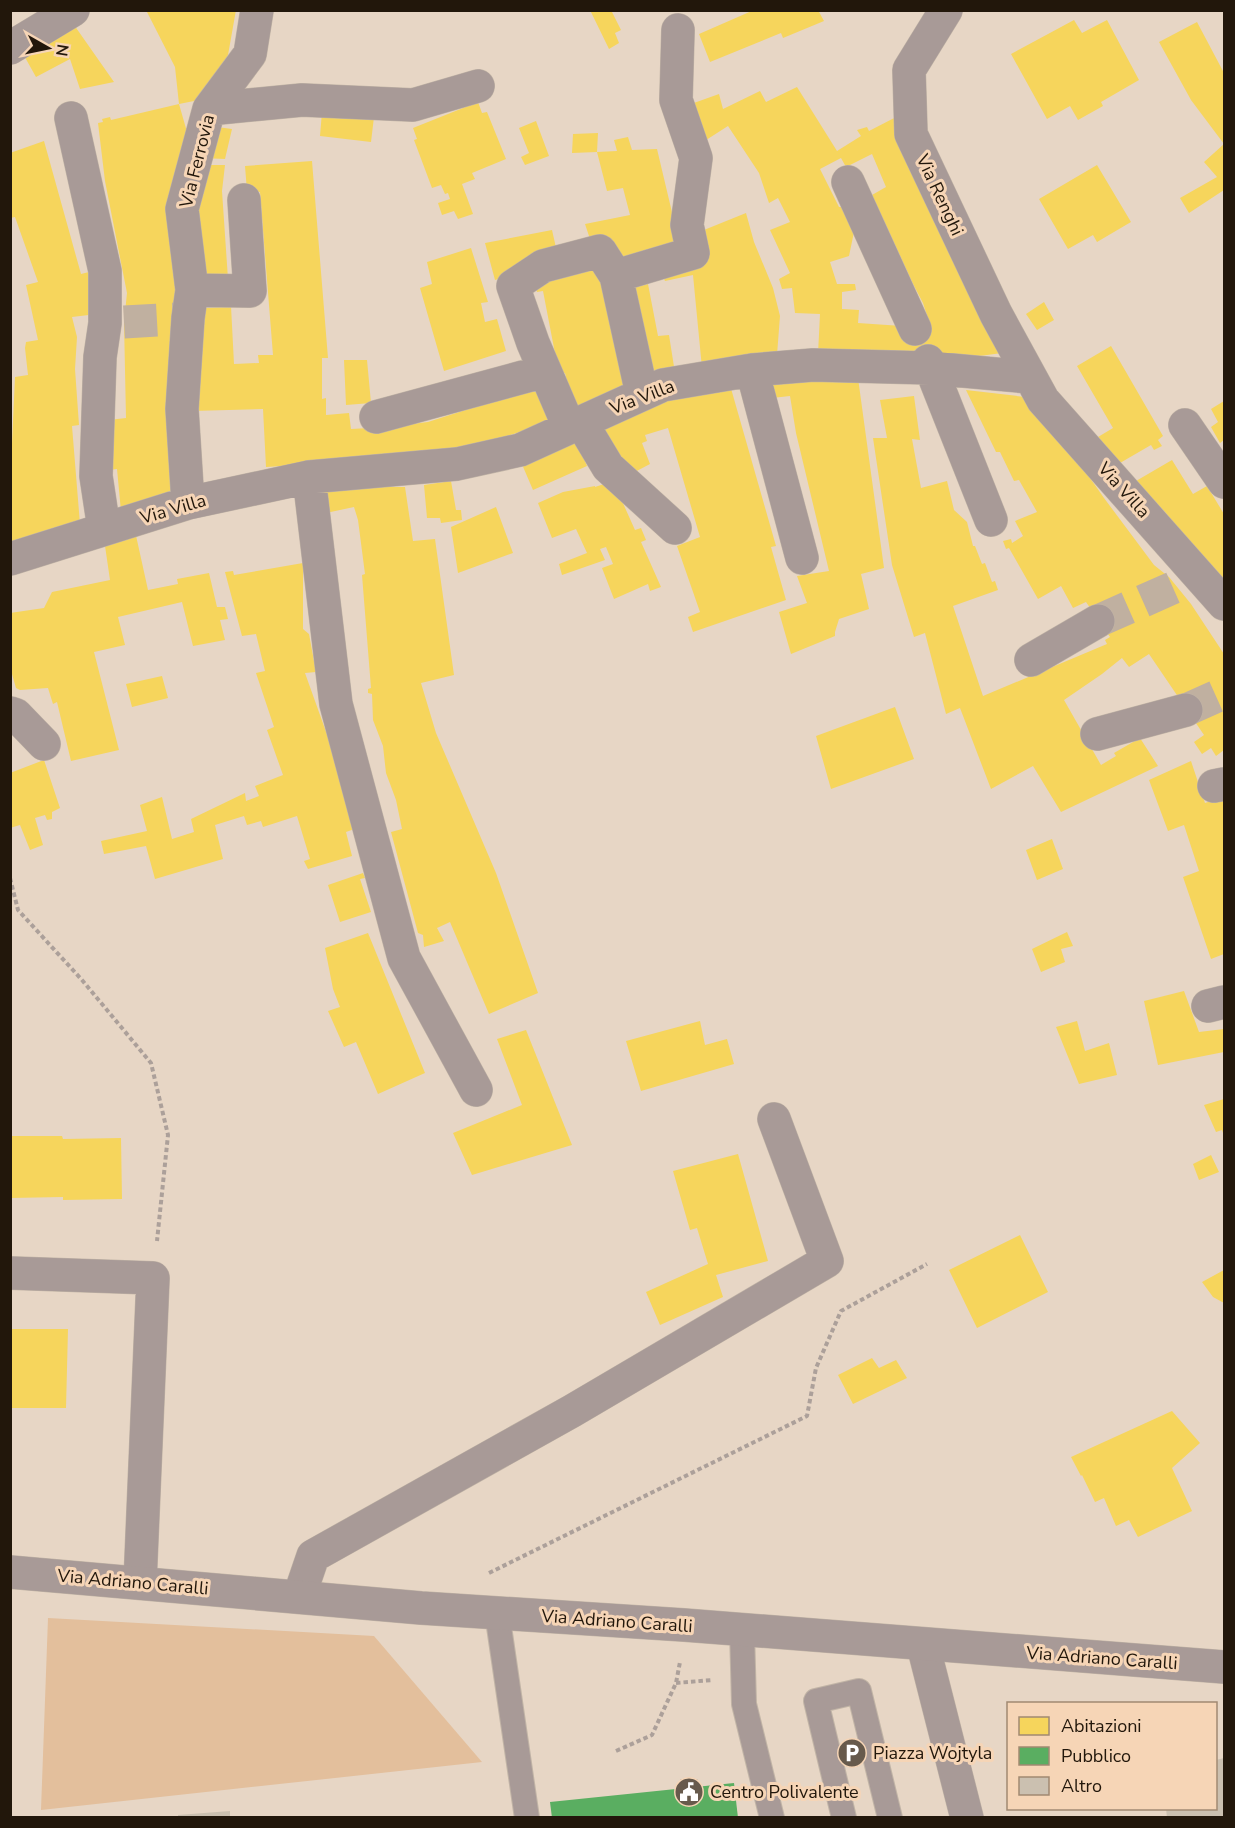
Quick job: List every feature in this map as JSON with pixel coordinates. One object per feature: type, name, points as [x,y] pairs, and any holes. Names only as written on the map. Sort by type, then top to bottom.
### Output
[{"type":"street","points":[[10,48],[73,10]]},
{"type":"street","name":"Via Ferrovia","points":[[188,503],[182,409],[192,290],[182,209],[209,109],[250,54],[257,10]]},
{"type":"street","name":"Via Renghi","points":[[946,10],[909,70],[911,134],[996,314],[1029,377]]},
{"type":"street","points":[[616,276],[693,253],[687,225],[696,158],[676,100],[678,30]]},
{"type":"street","points":[[209,109],[302,100],[413,105],[478,86]]},
{"type":"street","points":[[71,118],[105,270],[105,322],[100,357],[96,477],[105,529]]},
{"type":"street","points":[[848,182],[915,329]]},
{"type":"street","points":[[192,290],[250,291],[244,200]]},
{"type":"street","points":[[642,394],[616,276],[600,251],[543,266],[513,285],[545,371],[575,425],[608,467],[675,528]]},
{"type":"street","name":"Via Villa","points":[[10,559],[188,503],[309,477],[457,464],[520,450],[663,385],[752,370],[813,365],[929,365],[1029,377],[1043,400],[1187,579],[1224,604]]},
{"type":"street","points":[[929,365],[992,520]]},
{"type":"street","points":[[752,370],[802,558]]},
{"type":"street","points":[[376,417],[545,371]]},
{"type":"street","points":[[1185,425],[1224,482]]},
{"type":"street","points":[[309,477],[336,704],[404,958],[476,1090]]},
{"type":"street","points":[[1031,660],[1098,621]]},
{"type":"street","points":[[1097,734],[1186,710]]},
{"type":"street","points":[[10,713],[16,715],[44,744]]},
{"type":"street","points":[[299,1596],[313,1556],[572,1411],[827,1261],[774,1119]]},
{"type":"street","points":[[10,1273],[153,1278],[140,1583]]},
{"type":"street","name":"Via Adriano Caralli","points":[[10,1572],[421,1608],[684,1625],[1224,1667]]},
{"type":"street","points":[[923,1645],[967,1818]]},
{"type":"lane","points":[[497,1613],[527,1818]]},
{"type":"lane","points":[[742,1631],[744,1704],[772,1818]]},
{"type":"lane","points":[[844,1818],[816,1701],[859,1690],[890,1818]]},
{"type":"path","points":[[10,878],[18,910],[82,980],[152,1063],[168,1135],[153,1278]]},
{"type":"path","points":[[482,1576],[807,1416],[816,1368],[841,1311],[927,1264]]},
{"type":"path","points":[[616,1751],[652,1735],[676,1683],[684,1625]]},
{"type":"shaded area","points":[[48,1618],[374,1636],[482,1762],[41,1810]]},
{"type":"building: Abitazioni","points":[[150,10],[236,10],[228,55],[209,98],[179,104],[175,67],[147,12]]},
{"type":"building: Abitazioni","points":[[590,10],[611,10],[621,30],[615,33],[619,43],[609,49]]},
{"type":"building: Abitazioni","points":[[754,10],[818,10],[824,21],[783,38],[781,33],[710,62],[699,34]]},
{"type":"building: Abitazioni","points":[[1074,20],[1082,33],[1107,20],[1139,80],[1101,102],[1103,106],[1078,120],[1070,106],[1047,119],[1011,54]]},
{"type":"building: Abitazioni","points":[[72,22],[114,82],[80,89],[70,59],[36,77],[22,52]]},
{"type":"building: Abitazioni","points":[[1197,22],[1224,73],[1224,144],[1191,100],[1159,42]]},
{"type":"building: Abitazioni","points":[[797,87],[837,151],[861,136],[857,130],[867,127],[869,131],[900,115],[1002,353],[942,361],[818,354],[820,314],[795,313],[792,288],[782,289],[779,279],[790,273],[770,230],[790,222],[778,198],[769,203],[759,173],[728,126],[703,142],[691,104],[719,94],[723,109],[760,91],[766,102]],"holes":[[[872,154],[886,187],[872,195],[923,303],[931,328],[858,323],[859,310],[842,309],[842,292],[856,290],[855,284],[837,284],[830,262],[849,256],[854,232],[820,169],[841,158],[846,167]]]},
{"type":"building: Abitazioni","points":[[478,102],[482,113],[487,112],[506,159],[472,173],[475,179],[462,184],[473,214],[458,219],[454,211],[442,215],[438,203],[450,199],[448,193],[445,194],[441,185],[432,188],[414,140],[417,139],[413,128]]},
{"type":"building: Abitazioni","points":[[179,104],[189,139],[178,246],[173,498],[121,511],[117,469],[109,470],[109,420],[126,418],[124,322],[127,293],[105,181],[98,123],[110,117],[111,120]]},
{"type":"building: Abitazioni","points":[[322,112],[374,117],[371,142],[320,136]]},
{"type":"building: Abitazioni","points":[[536,121],[549,156],[525,165],[521,157],[529,153],[519,128]]},
{"type":"building: Abitazioni","points":[[217,127],[232,129],[225,159],[202,158]]},
{"type":"building: Abitazioni","points":[[598,133],[597,152],[572,153],[573,134]]},
{"type":"building: Abitazioni","points":[[628,137],[632,150],[657,149],[680,246],[620,264],[591,242],[585,224],[630,215],[623,188],[607,191],[597,152],[617,151],[614,140]]},
{"type":"building: Abitazioni","points":[[44,141],[81,274],[89,272],[97,314],[72,317],[77,337],[75,369],[79,425],[72,426],[80,524],[10,545],[15,377],[28,375],[26,342],[38,340],[26,285],[38,282],[15,217],[10,218],[10,153]]},
{"type":"building: Abitazioni","points":[[1224,144],[1224,190],[1189,213],[1180,198],[1217,177],[1204,162]]},
{"type":"building: Abitazioni","points":[[312,161],[328,358],[322,358],[322,399],[326,398],[326,415],[349,413],[351,429],[428,422],[537,387],[548,399],[548,423],[445,456],[266,467],[263,409],[192,411],[206,308],[231,306],[234,364],[259,363],[258,355],[273,355],[260,192],[247,191],[245,166]]},
{"type":"building: Abitazioni","points":[[200,165],[225,165],[222,191],[228,279],[210,281],[196,263]]},
{"type":"building: Abitazioni","points":[[1097,165],[1131,222],[1097,242],[1093,235],[1068,249],[1039,199]]},
{"type":"building: Abitazioni","points":[[746,213],[754,242],[773,288],[780,316],[777,355],[702,368],[693,275],[665,281],[661,271],[699,232]]},
{"type":"building: Abitazioni","points":[[552,230],[557,252],[524,272],[495,280],[485,243]]},
{"type":"building: Abitazioni","points":[[471,248],[488,302],[481,303],[485,322],[497,319],[506,351],[444,371],[420,288],[432,284],[427,262]]},
{"type":"building: Abitazioni","points":[[601,265],[627,386],[574,410],[565,373],[559,374],[543,291],[537,292],[535,286],[541,280]]},
{"type":"building: Abitazioni","points":[[648,284],[658,336],[669,335],[675,373],[648,379],[629,289]]},
{"type":"building: Abitazioni","points":[[1044,302],[1054,320],[1037,330],[1026,314]]},
{"type":"building: Abitazioni","points":[[1111,346],[1163,436],[1158,440],[1162,446],[1154,450],[1151,445],[1120,463],[1098,437],[1113,428],[1077,366]]},
{"type":"building: Abitazioni","points":[[344,360],[367,360],[371,403],[346,405]]},
{"type":"building: Abitazioni","points":[[858,378],[884,568],[861,574],[869,609],[839,619],[835,636],[791,654],[779,612],[807,603],[797,576],[829,571],[796,433],[790,396],[772,398],[770,383]]},
{"type":"building: Abitazioni","points":[[730,385],[776,546],[771,547],[786,600],[693,632],[688,617],[700,612],[677,546],[700,537],[668,428],[645,435],[647,441],[642,443],[650,464],[631,474],[602,427],[661,402]]},
{"type":"building: Abitazioni","points":[[966,390],[1034,398],[1154,565],[1169,577],[1191,604],[1224,654],[1224,750],[1216,756],[1211,748],[1202,754],[1194,742],[1204,735],[1149,654],[1129,667],[1122,658],[1064,700],[1101,765],[1116,756],[1114,753],[1140,738],[1158,766],[1061,812],[1033,766],[991,789],[960,708],[946,714],[925,633],[914,637],[892,565],[873,438],[887,438],[880,400],[914,396],[920,440],[912,439],[921,488],[947,481],[954,510],[967,522],[973,546],[982,564],[985,563],[992,582],[995,581],[998,590],[953,606],[983,696],[1107,644],[1105,640],[1110,637],[1086,602],[1073,608],[1061,586],[1038,599],[1009,548],[1006,549],[1003,541],[1011,539],[1012,543],[1023,536],[1015,521],[1037,512],[1019,480],[1014,481],[1000,452],[996,452]]},
{"type":"building: Abitazioni","points":[[1224,401],[1224,440],[1220,443],[1211,427],[1218,422],[1211,409]]},
{"type":"building: Abitazioni","points":[[577,440],[587,466],[533,490],[521,462]]},
{"type":"building: Abitazioni","points":[[1172,460],[1193,494],[1207,486],[1224,514],[1224,583],[1136,481]]},
{"type":"building: Abitazioni","points":[[451,481],[456,510],[461,510],[462,520],[441,523],[440,518],[427,518],[424,485]]},
{"type":"building: Abitazioni","points":[[613,481],[635,530],[641,528],[646,540],[641,542],[661,587],[650,591],[648,584],[614,599],[602,568],[613,564],[606,547],[600,549],[605,560],[562,575],[559,564],[587,553],[576,529],[552,538],[538,503],[563,492],[595,487]]},
{"type":"building: Abitazioni","points":[[405,487],[413,541],[435,539],[454,675],[421,683],[436,733],[496,873],[538,993],[489,1014],[450,922],[437,928],[444,941],[424,947],[423,935],[418,933],[391,832],[402,829],[396,800],[386,773],[383,746],[373,720],[372,694],[368,693],[368,689],[371,688],[362,575],[365,574],[358,520],[354,507],[326,513],[320,490]]},
{"type":"building: Abitazioni","points":[[496,507],[513,553],[458,573],[451,527]]},
{"type":"building: Abitazioni","points":[[135,531],[148,590],[178,584],[177,579],[209,573],[217,607],[225,607],[228,619],[220,620],[225,640],[193,646],[182,602],[118,617],[125,645],[94,652],[119,750],[71,761],[57,702],[53,704],[48,688],[20,690],[16,688],[10,667],[10,613],[44,608],[52,592],[110,580],[104,539]]},
{"type":"building: Abitazioni","points":[[303,563],[303,629],[309,634],[316,672],[305,673],[360,827],[346,832],[352,856],[308,869],[304,861],[310,859],[297,816],[263,827],[261,821],[247,825],[244,816],[215,825],[223,859],[155,879],[146,846],[104,854],[101,841],[147,831],[140,805],[162,797],[172,839],[194,832],[191,819],[245,793],[246,801],[259,796],[255,786],[283,775],[267,730],[274,727],[256,673],[265,671],[256,634],[242,636],[225,572],[233,571],[234,575]]},
{"type":"building: Abitazioni","points":[[162,676],[168,698],[132,707],[126,684]]},
{"type":"building: Abitazioni","points":[[895,707],[914,759],[831,789],[816,736]]},
{"type":"building: Abitazioni","points":[[44,760],[60,808],[52,812],[52,819],[47,820],[45,815],[35,818],[43,845],[30,850],[20,825],[10,828],[10,773]]},
{"type":"building: Abitazioni","points":[[1191,761],[1205,803],[1224,797],[1224,954],[1211,959],[1183,877],[1199,871],[1184,825],[1168,831],[1149,780]]},
{"type":"building: Abitazioni","points":[[1052,839],[1063,869],[1037,880],[1026,850]]},
{"type":"building: Abitazioni","points":[[363,873],[365,878],[360,879],[371,912],[340,922],[328,885]]},
{"type":"building: Abitazioni","points":[[1067,932],[1073,946],[1061,949],[1065,962],[1041,972],[1032,949]]},
{"type":"building: Abitazioni","points":[[368,933],[425,1073],[378,1094],[356,1042],[344,1047],[328,1011],[340,1007],[333,989],[325,948]]},
{"type":"building: Abitazioni","points":[[1184,991],[1199,1032],[1224,1029],[1224,1052],[1158,1065],[1144,1001]]},
{"type":"building: Abitazioni","points":[[700,1021],[705,1045],[727,1039],[734,1064],[641,1091],[626,1041]]},
{"type":"building: Abitazioni","points":[[1077,1021],[1085,1051],[1109,1043],[1117,1075],[1079,1084],[1056,1027]]},
{"type":"building: Abitazioni","points":[[526,1030],[572,1145],[472,1175],[453,1133],[522,1105],[497,1039]]},
{"type":"building: Abitazioni","points":[[1224,1099],[1224,1136],[1222,1130],[1216,1132],[1204,1105]]},
{"type":"building: Abitazioni","points":[[10,1136],[62,1136],[63,1139],[121,1138],[122,1199],[10,1198]]},
{"type":"building: Abitazioni","points":[[738,1154],[768,1261],[716,1275],[723,1297],[660,1325],[646,1292],[708,1264],[697,1228],[690,1230],[673,1171]]},
{"type":"building: Abitazioni","points":[[1211,1155],[1219,1172],[1199,1180],[1193,1164]]},
{"type":"building: Abitazioni","points":[[1020,1235],[1048,1292],[977,1328],[949,1270]]},
{"type":"building: Abitazioni","points":[[1224,1270],[1224,1303],[1213,1297],[1202,1282]]},
{"type":"building: Abitazioni","points":[[10,1329],[68,1329],[66,1408],[10,1408]]},
{"type":"building: Abitazioni","points":[[872,1358],[879,1368],[896,1360],[907,1378],[853,1404],[838,1375]]},
{"type":"building: Abitazioni","points":[[1172,1411],[1200,1443],[1172,1468],[1192,1511],[1138,1537],[1129,1520],[1116,1526],[1104,1498],[1095,1502],[1071,1457]]},
{"type":"building: Pubblico","name":"Centro Polivalente","points":[[734,1783],[738,1818],[552,1818],[550,1802]]},
{"type":"building: Altro","points":[[1224,1758],[1224,1818],[1167,1818],[1166,1810],[1217,1810],[1217,1760]]},
{"type":"building: Altro","points":[[230,1811],[230,1818],[178,1818],[178,1815]]},
{"type":"tunnel","points":[[124,322],[177,319]]},
{"type":"tunnel","points":[[1098,621],[1177,586]]},
{"type":"tunnel","points":[[1186,710],[1224,693]]},
{"type":"place","name":"Piazza Wojtyla","points":[[852,1753]]},
{"type":"place","name":"Centro Polivalente","points":[[689,1792]]}]
